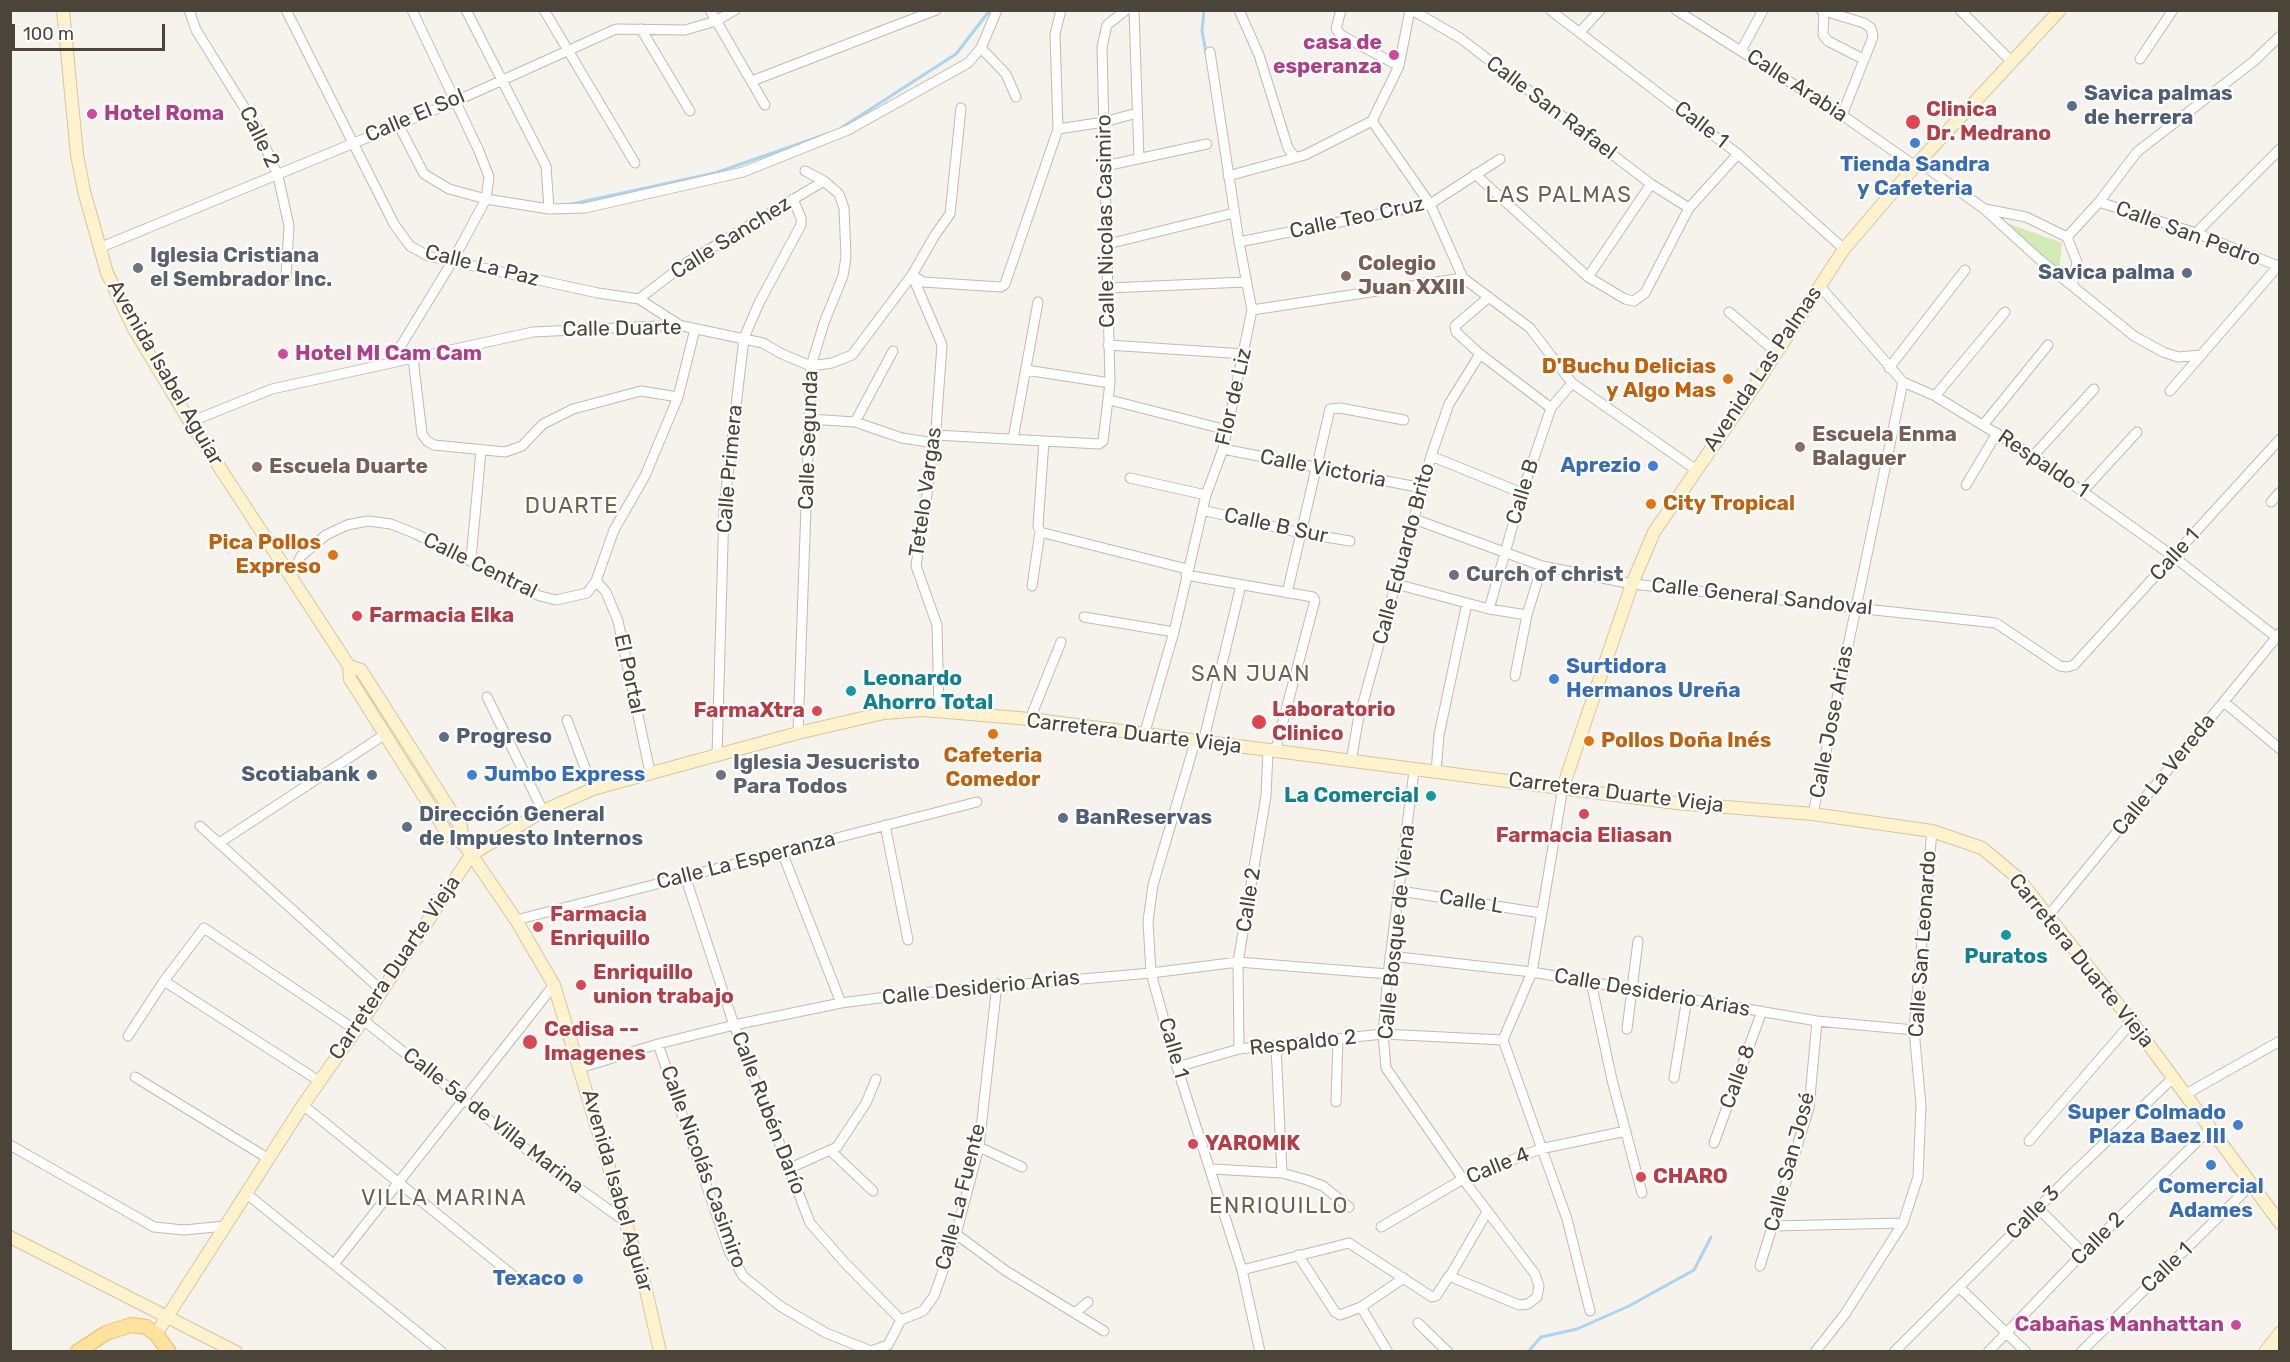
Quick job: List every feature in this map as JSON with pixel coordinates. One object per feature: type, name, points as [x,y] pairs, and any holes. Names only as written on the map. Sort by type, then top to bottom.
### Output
[{"type":"main road","name":"Avenida Isabel Aguiar","points":[[63,10],[77,155],[107,273],[134,329],[190,422],[349,666],[350,679],[384,735],[449,836],[464,844]]},
{"type":"main road","name":"Avenida Las Palmas","points":[[1563,787],[1632,584],[1654,532],[1844,249],[1917,164],[2060,10]]},
{"type":"main road","name":"Avenida Isabel Aguiar","points":[[349,666],[361,670],[461,827],[464,844],[516,920],[554,985],[655,1322],[660,1352]]},
{"type":"main road","name":"Carretera Duarte Vieja","points":[[156,1334],[303,1105],[354,1029],[363,1020],[471,855],[543,811],[593,789],[798,733],[884,713],[939,711],[1030,719],[1414,771],[1563,787],[1676,803],[1813,814],[1932,831],[1982,848],[2018,878],[2133,1022],[2280,1223]]},
{"type":"main road","points":[[384,735],[397,727]]},
{"type":"main road","points":[[10,1237],[236,1352]]},
{"type":"main road","points":[[77,1352],[106,1334],[131,1325],[146,1327],[156,1334],[169,1352]]},
{"type":"main road","points":[[2265,1352],[2280,1334]]},
{"type":"street","name":"Calle 2","points":[[189,10],[196,30],[256,128],[278,176],[289,226],[286,277]]},
{"type":"street","name":"Calle La Paz","points":[[286,10],[402,237],[418,252],[453,262],[598,293],[639,299]]},
{"type":"street","points":[[391,362],[453,262],[486,199],[489,177],[456,100],[412,10]]},
{"type":"street","points":[[466,10],[503,78],[546,166],[549,209]]},
{"type":"street","points":[[543,10],[634,163]]},
{"type":"street","points":[[710,10],[765,105]]},
{"type":"street","name":"Calle El Sol","points":[[99,248],[278,176],[616,29],[685,30],[716,21],[735,10]]},
{"type":"street","points":[[752,81],[936,10]]},
{"type":"street","points":[[398,124],[424,174],[449,189],[486,199],[549,209],[585,208],[743,172],[848,130],[968,63],[981,48],[997,10]]},
{"type":"street","points":[[912,276],[923,282],[1003,286],[1058,129],[1055,34],[1062,10]]},
{"type":"street","name":"Calle Nicolas Casimiro","points":[[1044,441],[1099,444],[1103,441],[1110,400],[1110,383],[1102,47],[1107,25],[1126,10]]},
{"type":"street","points":[[1134,10],[1139,158]]},
{"type":"street","points":[[1239,10],[1259,55],[1288,148],[1294,156]]},
{"type":"street","points":[[1341,10],[1336,29],[1341,35],[1400,66]]},
{"type":"street","points":[[1228,176],[1294,156],[1305,155],[1372,121],[1400,66],[1411,10]]},
{"type":"street","name":"Calle San Rafael","points":[[1411,10],[1460,38],[1651,184],[1689,208]]},
{"type":"street","name":"Calle 1","points":[[1550,10],[1738,154],[1844,249]]},
{"type":"street","points":[[1581,32],[1600,10]]},
{"type":"street","name":"Calle Arabia","points":[[1676,10],[1983,208],[2039,259],[2073,284],[2134,336],[2163,352],[2178,357],[2201,355]]},
{"type":"street","points":[[1742,51],[1763,10]]},
{"type":"street","points":[[1960,10],[2012,62]]},
{"type":"street","points":[[2140,59],[2173,10]]},
{"type":"street","points":[[1842,115],[1873,37],[1871,28],[1823,11],[1823,35],[1828,41],[1863,59]]},
{"type":"street","points":[[641,29],[690,111]]},
{"type":"street","points":[[2067,237],[2099,202],[2137,152],[2254,61],[2280,36]]},
{"type":"street","points":[[981,48],[1006,74],[1016,97]]},
{"type":"street","name":"Flor de Liz","points":[[1144,735],[1174,632],[1206,495],[1223,449],[1245,354],[1252,310],[1245,282],[1210,52]]},
{"type":"street","points":[[810,366],[832,363],[852,355],[912,276],[935,235],[950,214],[961,108]]},
{"type":"street","points":[[1058,129],[1104,122],[1137,113]]},
{"type":"street","points":[[1372,121],[1430,204],[1463,278],[1530,328],[1572,383],[1695,469]]},
{"type":"street","points":[[1105,166],[1207,144]]},
{"type":"street","points":[[2196,233],[2280,149]]},
{"type":"street","points":[[1475,174],[1588,277],[1625,299],[1634,300],[1645,293],[1689,208],[1738,154]]},
{"type":"street","name":"Calle Teo Cruz","points":[[1239,242],[1430,204],[1500,159]]},
{"type":"street","name":"Calle Segunda","points":[[798,733],[810,366],[843,276],[846,256],[844,207],[839,194],[824,181],[805,171]]},
{"type":"street","name":"Calle Sanchez","points":[[639,299],[686,263],[824,181]]},
{"type":"street","points":[[1588,277],[1651,184]]},
{"type":"street","name":"Calle Primera","points":[[717,755],[724,508],[744,338],[759,303],[801,225],[801,218],[793,199]]},
{"type":"street","name":"Calle San Pedro","points":[[2099,202],[2196,233],[2279,265]]},
{"type":"street","points":[[1983,208],[2026,217],[2067,237],[2077,262],[2073,284]]},
{"type":"street","points":[[1108,244],[1234,213]]},
{"type":"street","points":[[2170,391],[2279,265]]},
{"type":"street","points":[[1889,368],[1965,270]]},
{"type":"street","name":"Tetelo Vargas","points":[[912,276],[942,345],[935,439],[916,566],[937,625],[939,711]]},
{"type":"street","points":[[1252,310],[1463,278]]},
{"type":"street","points":[[1109,288],[1245,282]]},
{"type":"street","name":"Respaldo 1","points":[[1819,285],[1903,382],[1935,396],[2033,456],[2278,635]]},
{"type":"street","points":[[1489,297],[1455,326],[1456,332],[1480,354],[1551,408]]},
{"type":"street","points":[[639,299],[678,325]]},
{"type":"street","points":[[1013,439],[1038,302]]},
{"type":"street","points":[[1729,312],[1776,352]]},
{"type":"street","points":[[1935,396],[2005,312]]},
{"type":"street","name":"Calle Duarte","points":[[190,422],[272,389],[533,332],[678,325],[763,343],[810,366]]},
{"type":"street","points":[[596,581],[615,530],[645,477],[678,397],[695,329]]},
{"type":"street","points":[[1108,345],[1245,354]]},
{"type":"street","points":[[1984,424],[2048,345]]},
{"type":"street","points":[[855,423],[893,351]]},
{"type":"street","name":"Calle Eduardo Brito","points":[[1351,762],[1358,721],[1431,456],[1449,404],[1480,354]]},
{"type":"street","points":[[413,358],[424,438],[434,445],[481,451],[513,450],[522,446],[553,418],[624,393],[641,391],[678,397]]},
{"type":"street","points":[[1026,370],[1110,383]]},
{"type":"street","name":"Calle Jose Arias","points":[[1813,814],[1903,382]]},
{"type":"street","name":"Calle B","points":[[1489,609],[1522,493],[1551,408],[1572,383]]},
{"type":"street","points":[[2033,456],[2094,389]]},
{"type":"street","points":[[1110,400],[1227,430]]},
{"type":"street","points":[[1040,532],[1187,572],[1287,593],[1330,409],[1340,408],[1404,420]]},
{"type":"street","points":[[809,419],[855,423],[902,438],[1044,441],[1038,526],[1040,532],[1032,586]]},
{"type":"street","points":[[2083,491],[2137,432]]},
{"type":"street","points":[[1966,485],[1997,433]]},
{"type":"street","name":"Calle 1","points":[[2067,667],[2074,665],[2280,439]]},
{"type":"street","name":"Calle Victoria","points":[[1223,449],[1422,488]]},
{"type":"street","points":[[471,560],[481,451]]},
{"type":"street","points":[[1431,456],[1522,493]]},
{"type":"street","points":[[1130,478],[1206,495]]},
{"type":"street","points":[[2271,502],[2280,492]]},
{"type":"street","name":"Calle B Sur","points":[[1202,510],[1301,533],[1350,541]]},
{"type":"street","name":"Calle General Sandoval","points":[[1414,519],[1504,554],[1542,566],[1632,584],[1940,615],[1996,623],[2060,666],[2067,667]]},
{"type":"street","name":"Calle Central","points":[[291,578],[301,556],[326,535],[347,525],[369,522],[391,524],[471,560],[540,596],[556,600],[571,599],[587,593],[596,581]]},
{"type":"street","points":[[1515,676],[1527,615],[1542,566]]},
{"type":"street","name":"El Portal","points":[[596,581],[606,592],[618,621],[650,772]]},
{"type":"street","points":[[1396,584],[1489,609],[1527,615]]},
{"type":"street","name":"Calle 1","points":[[1241,585],[1199,742],[1153,885],[1148,921],[1151,973],[1177,1067],[1212,1169],[1242,1270],[1260,1352]]},
{"type":"street","name":"Calle 2","points":[[1239,1049],[1238,962],[1272,751],[1315,600],[1287,593]]},
{"type":"street","points":[[1436,772],[1439,735],[1467,603]]},
{"type":"street","points":[[1084,617],[1174,632]]},
{"type":"street","name":"Calle La Vereda","points":[[2048,916],[2278,635]]},
{"type":"street","points":[[1030,719],[1061,642]]},
{"type":"street","points":[[487,697],[543,811]]},
{"type":"street","points":[[2224,702],[2280,749]]},
{"type":"street","points":[[567,720],[593,789]]},
{"type":"street","points":[[219,843],[384,735]]},
{"type":"street","name":"Calle Bosque de Viena","points":[[1414,771],[1388,974],[1383,1035],[1386,1068],[1463,1179],[1535,1274],[1539,1286],[1537,1297],[1528,1304],[1519,1305],[1449,1276]]},
{"type":"street","points":[[1563,787],[1532,972],[1503,1040],[1540,1149],[1567,1219],[1590,1311]]},
{"type":"street","name":"Calle La Esperanza","points":[[516,920],[977,802]]},
{"type":"street","points":[[885,825],[908,940]]},
{"type":"street","points":[[200,826],[381,990]]},
{"type":"street","name":"Calle San Leonardo","points":[[1815,1352],[1845,1314],[1903,1223],[1918,1177],[1921,1105],[1914,1030],[1932,831]]},
{"type":"street","points":[[782,852],[841,1003]]},
{"type":"street","name":"Calle Rubén Darío","points":[[685,876],[734,1025],[810,1223],[845,1263],[901,1320]]},
{"type":"street","name":"Calle L","points":[[1400,891],[1541,913]]},
{"type":"street","points":[[129,1036],[164,981],[204,928],[354,1029]]},
{"type":"street","points":[[1627,1029],[1638,941]]},
{"type":"street","name":"Calle Desiderio Arias","points":[[1390,957],[1532,972],[1817,1021],[1914,1030]]},
{"type":"street","name":"Calle Desiderio Arias","points":[[580,1068],[658,1044],[734,1025],[841,1003],[997,984],[1151,973],[1238,962],[1388,974]]},
{"type":"street","points":[[164,981],[319,1081]]},
{"type":"street","points":[[1591,982],[1611,1080],[1642,1193]]},
{"type":"street","name":"Calle La Fuente","points":[[901,1320],[923,1311],[934,1296],[956,1234],[979,1147],[997,984]]},
{"type":"street","points":[[335,1263],[554,985]]},
{"type":"street","points":[[1674,1078],[1687,998]]},
{"type":"street","name":"Calle 8","points":[[1714,1143],[1762,1011]]},
{"type":"street","name":"Calle 5a de Villa Marina","points":[[363,1020],[544,1164],[626,1222]]},
{"type":"street","name":"Calle San José","points":[[1760,1266],[1809,1108],[1817,1021]]},
{"type":"street","points":[[2029,1141],[2133,1022]]},
{"type":"street","name":"Respaldo 2","points":[[1177,1067],[1239,1049],[1383,1035],[1503,1040]]},
{"type":"street","points":[[1336,1102],[1338,1039]]},
{"type":"street","points":[[2186,1094],[2280,1041]]},
{"type":"street","name":"Calle Nicolás Casimiro","points":[[658,1044],[729,1251],[743,1276],[780,1306],[826,1333],[871,1351],[888,1345],[901,1320]]},
{"type":"street","points":[[1276,1046],[1282,1173]]},
{"type":"street","points":[[135,1077],[269,1159]]},
{"type":"street","name":"Calle 3","points":[[1894,1352],[2038,1208],[2174,1077]]},
{"type":"street","points":[[788,1169],[831,1152],[852,1127],[876,1079]]},
{"type":"street","points":[[303,1105],[521,1282]]},
{"type":"street","name":"Calle 2","points":[[1988,1352],[2083,1253],[2211,1128]]},
{"type":"street","name":"Calle 4","points":[[1381,1227],[1463,1179],[1540,1149],[1626,1131]]},
{"type":"street","points":[[10,1145],[154,1227],[184,1230],[225,1226]]},
{"type":"street","points":[[979,1147],[1022,1167]]},
{"type":"street","points":[[831,1152],[873,1191]]},
{"type":"street","points":[[1212,1169],[1282,1173],[1323,1186],[1349,1208]]},
{"type":"street","name":"Calle 1","points":[[2081,1352],[2252,1184]]},
{"type":"street","points":[[247,1194],[442,1352]]},
{"type":"street","points":[[2038,1208],[2083,1253]]},
{"type":"street","points":[[1242,1270],[1349,1243],[1434,1298],[1487,1212]]},
{"type":"street","points":[[1773,1226],[1903,1223]]},
{"type":"street","points":[[956,1234],[1006,1271],[1104,1331]]},
{"type":"street","points":[[1298,1255],[1335,1312],[1340,1315],[1361,1307],[1404,1278]]},
{"type":"street","points":[[1959,1287],[2026,1352]]},
{"type":"street","points":[[1076,1312],[1088,1302]]},
{"type":"street","points":[[1361,1307],[1388,1352]]},
{"type":"street","points":[[1418,1323],[1448,1352]]},
{"type":"green space","points":[[2007,223],[2062,243],[2059,270]]},
{"type":"waterway","points":[[841,128],[956,54],[990,10]]},
{"type":"waterway","points":[[1204,10],[1202,31],[1206,53]]},
{"type":"waterway","points":[[567,205],[715,173],[830,133]]},
{"type":"waterway","points":[[1528,1352],[1541,1337],[1577,1329],[1629,1306],[1694,1270],[1711,1237]]},
{"type":"place","name":"casa de esperanza","points":[[1394,55]]},
{"type":"place","name":"Savica palmas de herrera","points":[[2072,106]]},
{"type":"place","name":"Hotel Roma","points":[[92,114]]},
{"type":"place","name":"Clinica Dr. Medrano","points":[[1913,122]]},
{"type":"place","name":"Tienda Sandra y Cafeteria","points":[[1915,143]]},
{"type":"place","name":"Iglesia Cristiana el Sembrador Inc.","points":[[138,268]]},
{"type":"place","name":"Savica palma","points":[[2187,273]]},
{"type":"place","name":"Colegio Juan XXIII","points":[[1346,276]]},
{"type":"place","name":"Hotel MI Cam Cam","points":[[283,354]]},
{"type":"place","name":"D'Buchu Delicias y Algo Mas","points":[[1728,379]]},
{"type":"place","name":"Escuela Enma Balaguer","points":[[1800,447]]},
{"type":"place","name":"Aprezio","points":[[1653,466]]},
{"type":"place","name":"Escuela Duarte","points":[[257,467]]},
{"type":"place","name":"City Tropical","points":[[1651,504]]},
{"type":"place","name":"Pica Pollos Expreso","points":[[333,555]]},
{"type":"place","name":"Curch of christ","points":[[1454,575]]},
{"type":"place","name":"Farmacia Elka","points":[[357,616]]},
{"type":"place","name":"Surtidora Hermanos Ureña","points":[[1554,679]]},
{"type":"place","name":"Leonardo Ahorro Total","points":[[851,691]]},
{"type":"place","name":"FarmaXtra","points":[[817,711]]},
{"type":"place","name":"Laboratorio Clinico","points":[[1259,722]]},
{"type":"place","name":"Cafeteria Comedor","points":[[993,734]]},
{"type":"place","name":"Progreso","points":[[444,737]]},
{"type":"place","name":"Pollos Doña Inés","points":[[1589,741]]},
{"type":"place","name":"Scotiabank","points":[[372,775]]},
{"type":"place","name":"Jumbo Express","points":[[472,775]]},
{"type":"place","name":"Iglesia Jesucristo Para Todos","points":[[721,775]]},
{"type":"place","name":"La Comercial","points":[[1431,796]]},
{"type":"place","name":"Farmacia Eliasan","points":[[1584,814]]},
{"type":"place","name":"BanReservas","points":[[1063,818]]},
{"type":"place","name":"Dirección General de Impuesto Internos","points":[[407,827]]},
{"type":"place","name":"Farmacia Enriquillo","points":[[538,927]]},
{"type":"place","name":"Puratos","points":[[2006,935]]},
{"type":"place","name":"Enriquillo union trabajo","points":[[581,985]]},
{"type":"place","name":"Cedisa -- Imagenes","points":[[530,1042]]},
{"type":"place","name":"Super Colmado Plaza Baez III","points":[[2238,1125]]},
{"type":"place","name":"YAROMIK","points":[[1193,1144]]},
{"type":"place","name":"Comercial Adames","points":[[2211,1165]]},
{"type":"place","name":"CHARO","points":[[1641,1177]]},
{"type":"place","name":"Texaco","points":[[578,1279]]},
{"type":"place","name":"Cabañas Manhattan","points":[[2236,1325]]},
{"type":"district","name":"LAS PALMAS","points":[[1559,196]]},
{"type":"district","name":"DUARTE","points":[[572,507]]},
{"type":"district","name":"SAN JUAN","points":[[1251,675]]},
{"type":"district","name":"VILLA MARINA","points":[[444,1199]]},
{"type":"district","name":"ENRIQUILLO","points":[[1279,1207]]}]
